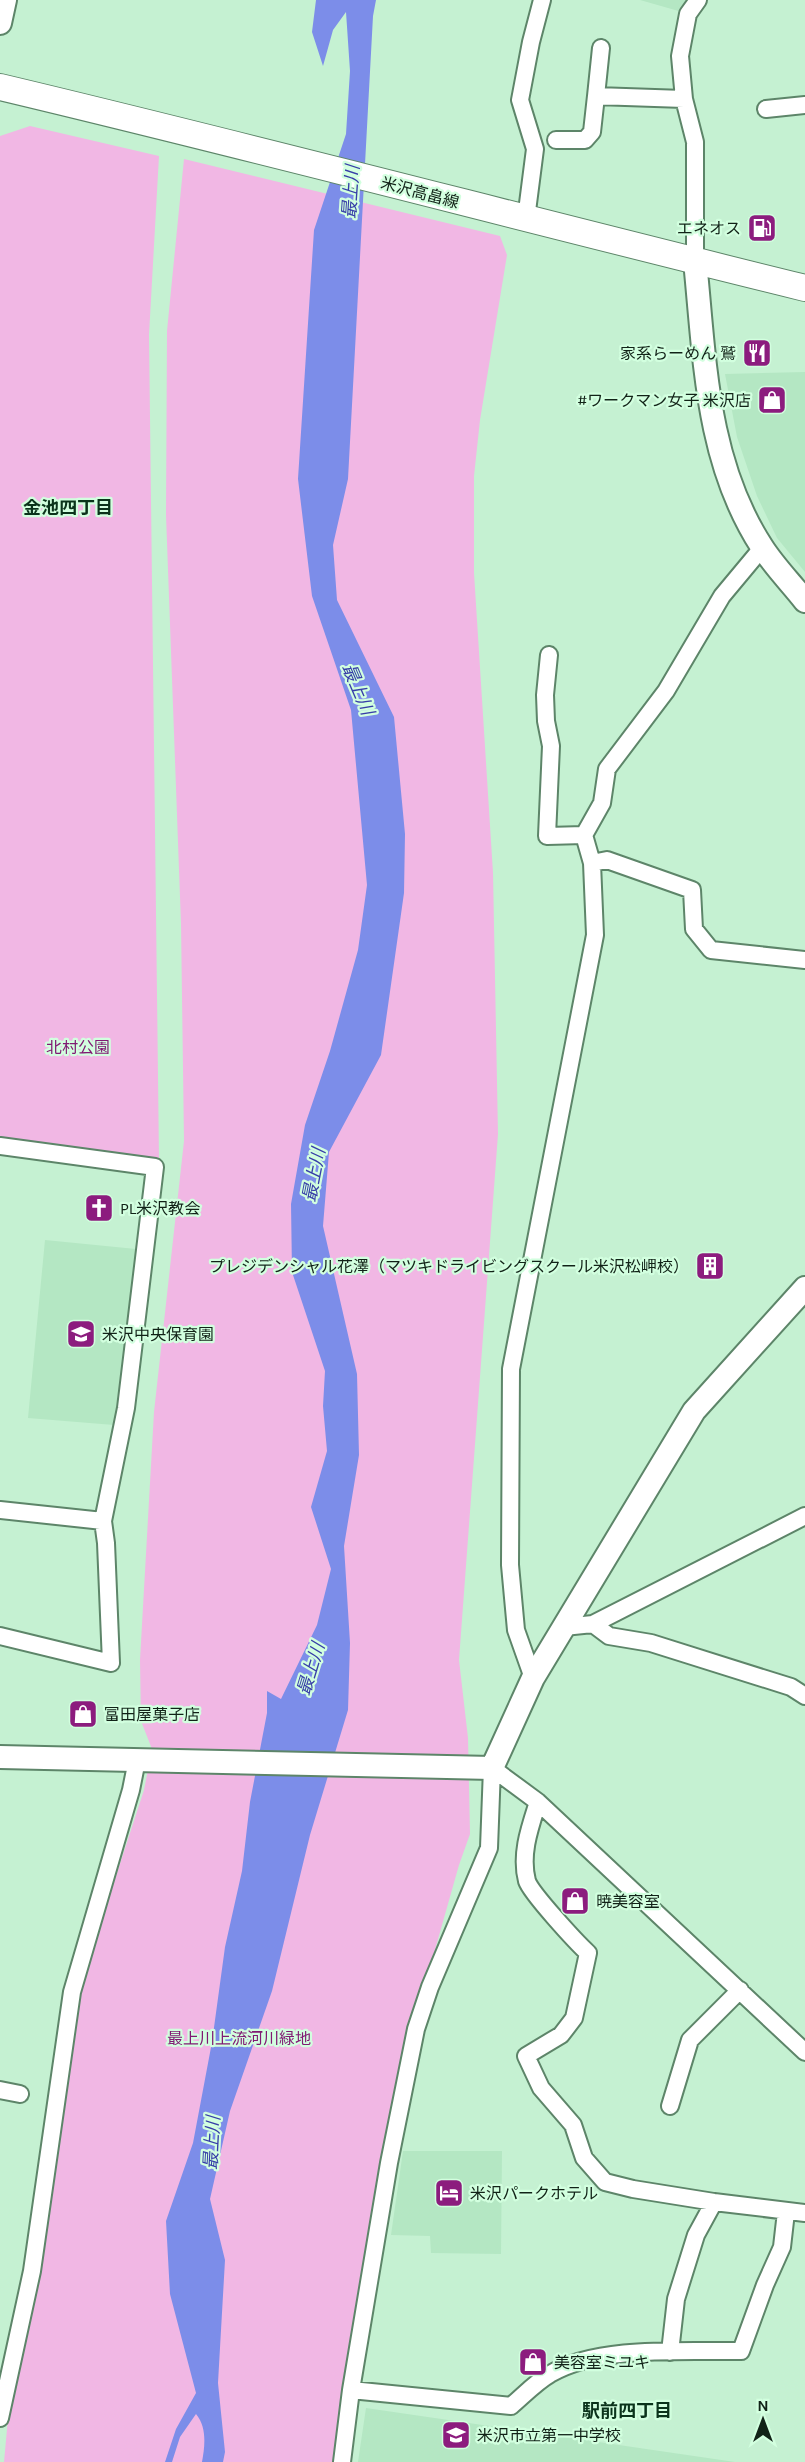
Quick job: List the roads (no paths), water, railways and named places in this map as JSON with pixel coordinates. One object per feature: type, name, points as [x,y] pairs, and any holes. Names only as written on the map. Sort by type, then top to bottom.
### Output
[{"type":"main road","name":"米沢高畠線","points":[[0,87],[196,134],[805,288]]},
{"type":"street","points":[[0,23],[5,0]]},
{"type":"street","points":[[514,216],[535,149],[520,100],[542,0]]},
{"type":"street","points":[[698,0],[688,14],[680,56],[684,99],[695,142],[695,261],[709,403],[722,465],[762,548],[805,600]]},
{"type":"street","points":[[556,140],[585,140],[592,132],[601,48]]},
{"type":"street","points":[[596,96],[684,99]]},
{"type":"street","points":[[766,109],[805,105]]},
{"type":"street","points":[[533,1678],[516,1630],[510,1565],[511,1369],[595,935],[592,863],[584,835],[602,804],[607,770],[666,691],[722,596],[762,548]]},
{"type":"street","points":[[549,655],[545,695],[550,746],[547,836],[584,835]]},
{"type":"street","points":[[592,863],[607,860],[692,890],[694,929],[711,950],[805,960]]},
{"type":"street","points":[[0,1146],[155,1167],[126,1408],[103,1521],[111,1663],[0,1636]]},
{"type":"street","points":[[342,2462],[351,2390],[389,2163],[416,2029],[430,1987],[489,1848],[492,1768],[533,1678],[694,1411],[805,1288]]},
{"type":"street","points":[[0,1510],[103,1521]]},
{"type":"street","points":[[564,1627],[592,1624],[805,1516]]},
{"type":"street","points":[[592,1624],[609,1636],[651,1643],[791,1687],[805,1696]]},
{"type":"street","points":[[0,1757],[492,1768],[538,1802],[805,2052]]},
{"type":"street","points":[[0,2418],[32,2271],[72,1992],[131,1790],[137,1760]]},
{"type":"street","points":[[538,1802],[525,1843],[527,1882],[569,1935],[588,1953],[574,2018],[561,2035],[526,2056],[542,2088],[573,2125],[584,2158],[605,2182],[633,2189],[805,2213]]},
{"type":"street","points":[[670,2106],[690,2040],[740,1990]]},
{"type":"street","points":[[0,2091],[20,2094]]},
{"type":"street","points":[[670,2352],[676,2298],[696,2235],[714,2202]]},
{"type":"street","points":[[351,2390],[511,2406],[550,2374],[590,2357],[670,2352],[741,2351],[765,2285],[782,2247],[786,2212]]},
{"type":"water","name":"最上川","points":[[316,0],[376,0],[373,16],[348,479],[333,545],[337,600],[394,717],[405,834],[404,893],[381,1055],[329,1152],[323,1226],[357,1374],[359,1455],[344,1546],[350,1643],[348,1710],[310,1835],[272,1991],[230,2111],[210,2199],[225,2260],[218,2383],[225,2452],[223,2462],[202,2462],[204,2431],[196,2414],[180,2437],[172,2462],[165,2462],[176,2429],[196,2393],[170,2294],[166,2221],[193,2143],[212,2042],[225,1947],[242,1871],[250,1802],[267,1713],[267,1691],[281,1699],[317,1625],[331,1569],[311,1507],[327,1451],[323,1406],[325,1371],[292,1272],[291,1204],[305,1125],[330,1051],[358,950],[367,885],[351,710],[312,596],[298,479],[314,230],[346,134],[350,71],[346,12],[333,30],[323,66],[312,32]]},
{"type":"place","name":"エネオス","points":[[762,228]]},
{"type":"place","name":"家系らーめん 鷲","points":[[757,353]]},
{"type":"place","name":"#ワークマン女子 米沢店","points":[[772,400]]},
{"type":"place","name":"PL米沢教会","points":[[99,1208]]},
{"type":"place","name":"プレジデンシャル花澤（マツキドライビングスクール米沢松岬校）","points":[[710,1266]]},
{"type":"place","name":"米沢中央保育園","points":[[81,1334]]},
{"type":"place","name":"富田屋菓子店","points":[[83,1714]]},
{"type":"place","name":"暁美容室","points":[[575,1901]]},
{"type":"place","name":"米沢パークホテル","points":[[449,2193]]},
{"type":"place","name":"美容室ミユキ","points":[[533,2362]]},
{"type":"place","name":"米沢市立第一中学校","points":[[456,2435]]},
{"type":"district","name":"金池四丁目","points":[[68,508]]},
{"type":"district","name":"駅前四丁目","points":[[627,2411]]},
{"type":"park label","name":"北村公園","points":[[78,1047]]},
{"type":"park label","name":"最上川上流河川緑地","points":[[239,2038]]}]
